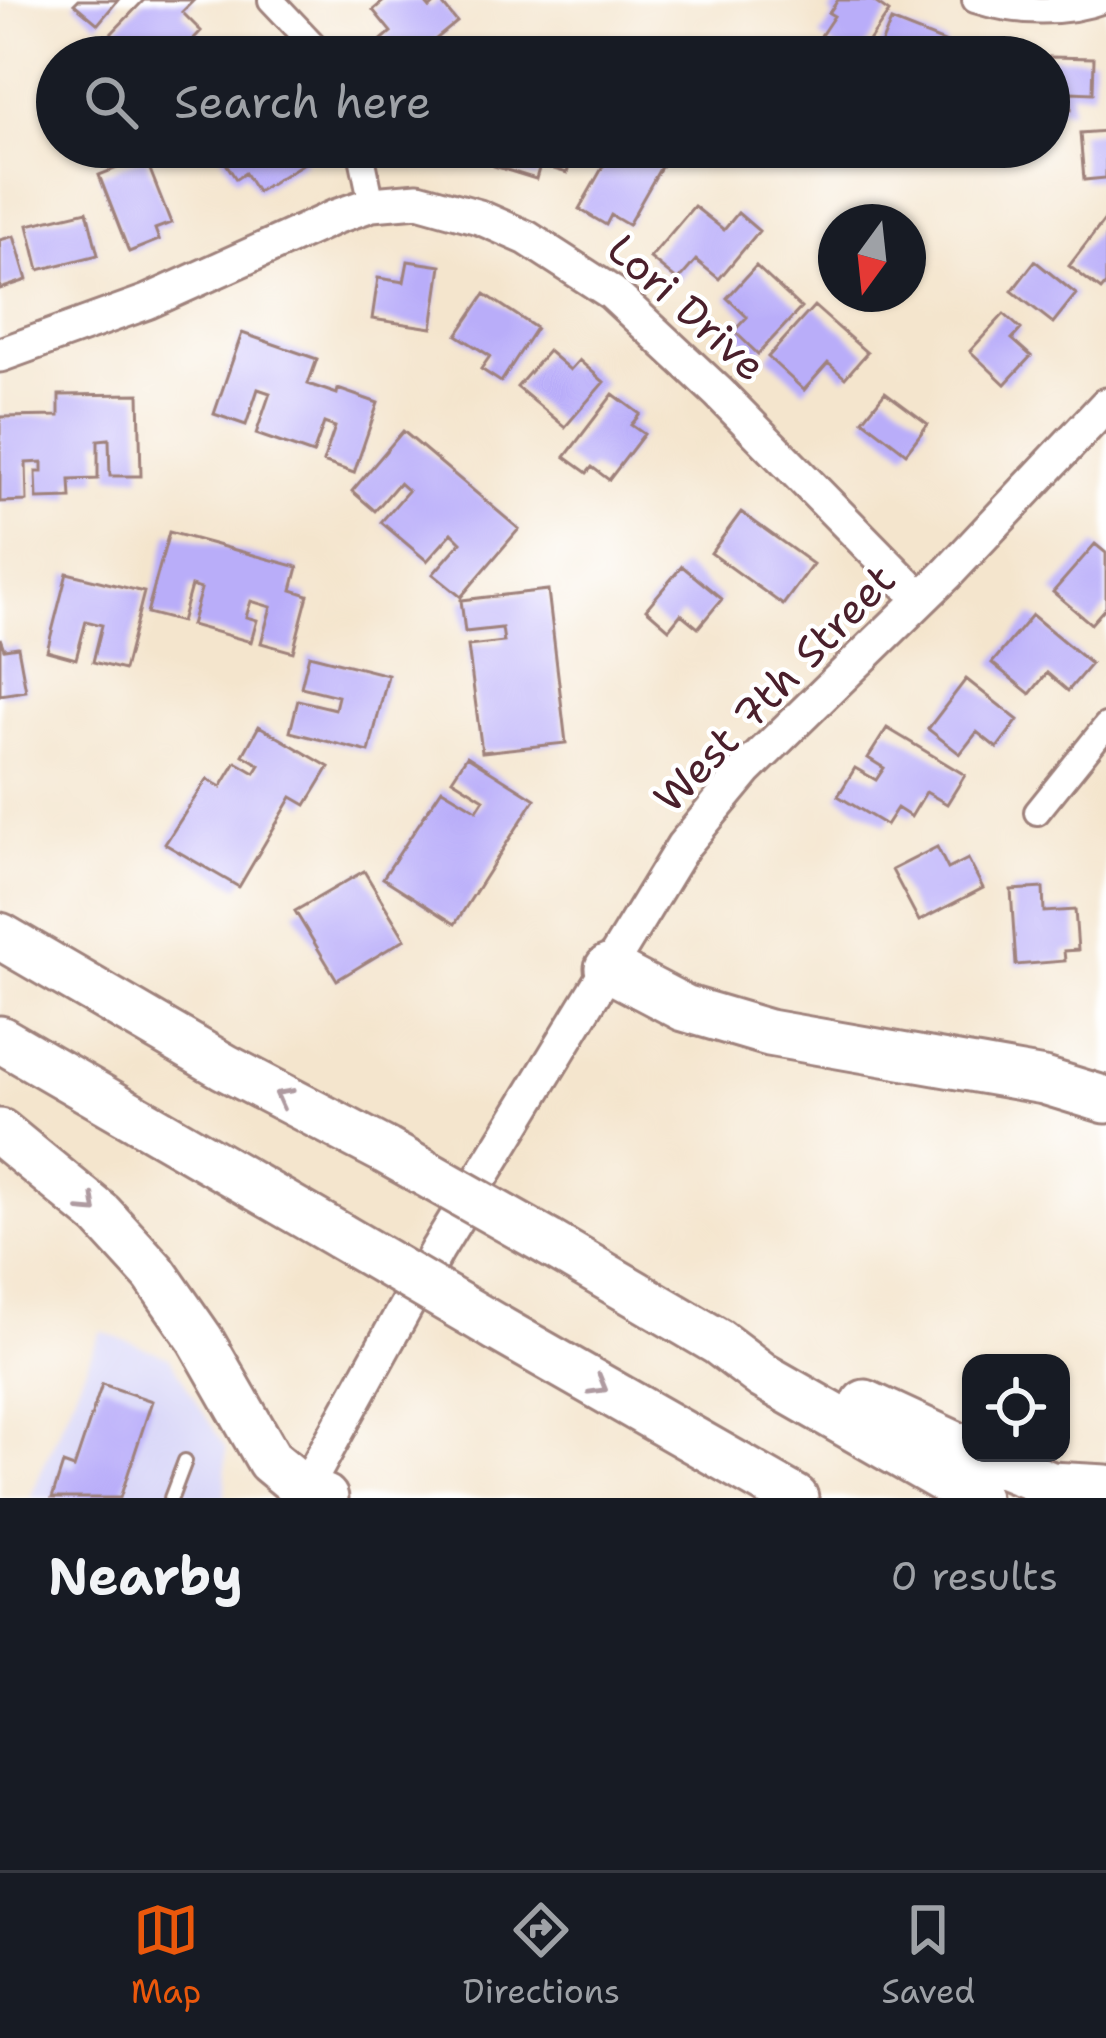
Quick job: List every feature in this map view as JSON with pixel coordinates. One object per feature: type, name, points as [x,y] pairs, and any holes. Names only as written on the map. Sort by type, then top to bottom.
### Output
[{"type":"highway","points":[[0,937],[225,1067],[549,1243],[718,1342],[764,1376],[976,1498]]},
{"type":"highway","points":[[608,968],[684,1008],[769,1033],[1044,1081],[1106,1100]]},
{"type":"highway","points":[[0,1039],[795,1498]]},
{"type":"highway","points":[[0,1132],[100,1215],[154,1273],[200,1339],[270,1461],[310,1495]]},
{"type":"highway","points":[[718,1342],[772,1355],[962,1448]]},
{"type":"highway","points":[[995,1462],[1051,1484],[1106,1488]]},
{"type":"street","points":[[271,0],[305,36]]},
{"type":"street","points":[[975,0],[1042,11],[1104,0]]},
{"type":"street","points":[[364,168],[372,204]]},
{"type":"street","name":"Lori Drive","points":[[0,355],[147,302],[334,217],[372,204],[418,200],[478,217],[575,266],[612,293],[719,393],[921,599]]},
{"type":"street","name":"West 7th Street","points":[[310,1495],[437,1250],[682,846],[746,770],[921,599],[1106,405]]},
{"type":"street","points":[[1037,812],[1106,726]]},
{"type":"lane","points":[[171,1498],[185,1460]]},
{"type":"shaded area","points":[[101,1331],[169,1357],[226,1449],[225,1498],[30,1498]]},
{"type":"building","points":[[78,0],[118,0],[98,24],[74,4]]},
{"type":"building","points":[[144,0],[194,0],[182,12],[201,31],[196,36],[111,34]]},
{"type":"building","points":[[385,0],[423,0],[430,8],[439,0],[457,22],[440,36],[386,36],[391,32],[373,10]]},
{"type":"building","points":[[838,0],[872,0],[889,12],[872,36],[821,36],[834,16],[829,13]]},
{"type":"building","points":[[891,21],[929,36],[885,36]]},
{"type":"building","points":[[1070,57],[1094,58],[1093,93],[1071,92],[1071,110]]},
{"type":"building","points":[[1106,131],[1106,178],[1084,180],[1080,133]]},
{"type":"building","points":[[117,168],[149,168],[171,223],[155,229],[159,240],[129,252],[99,175]]},
{"type":"building","points":[[229,168],[296,168],[257,192],[245,173],[236,179]]},
{"type":"building","points":[[500,168],[539,168],[536,179]]},
{"type":"building","points":[[602,168],[660,168],[628,225],[611,215],[606,225],[579,209]]},
{"type":"building","points":[[694,206],[724,230],[738,213],[759,231],[719,279],[696,260],[678,281],[650,258]]},
{"type":"building","points":[[87,211],[98,255],[39,270],[28,225]]},
{"type":"building","points":[[1106,218],[1106,284],[1101,290],[1069,266]]},
{"type":"building","points":[[14,236],[27,280],[0,289],[0,240]]},
{"type":"building","points":[[408,261],[441,266],[432,328],[372,319],[378,278],[404,282]]},
{"type":"building","points":[[1035,261],[1076,294],[1053,323],[1012,291]]},
{"type":"building","points":[[756,266],[801,308],[758,354],[734,331],[747,317],[727,298]]},
{"type":"building","points":[[485,294],[536,328],[501,382],[481,369],[490,356],[457,335]]},
{"type":"building","points":[[814,306],[867,353],[845,378],[828,363],[804,390],[768,357]]},
{"type":"building","points":[[1004,314],[1021,329],[1012,339],[1031,356],[1005,384],[970,351]]},
{"type":"building","points":[[242,333],[317,359],[308,384],[378,403],[354,473],[323,462],[335,427],[324,423],[313,454],[256,434],[270,393],[258,389],[246,425],[214,414]]},
{"type":"building","points":[[548,351],[570,370],[579,360],[604,382],[565,427],[517,387]]},
{"type":"building","points":[[885,392],[928,424],[906,453],[863,420]]},
{"type":"building","points":[[139,394],[141,476],[110,476],[109,439],[98,440],[98,479],[70,480],[71,498],[37,499],[36,472],[42,472],[42,462],[26,463],[27,501],[0,502],[0,417],[59,416],[59,395]]},
{"type":"building","points":[[613,394],[640,414],[631,425],[644,434],[609,480],[592,467],[587,473],[565,457]]},
{"type":"building","points":[[403,431],[519,529],[461,597],[433,574],[461,542],[452,533],[427,561],[381,522],[408,491],[399,483],[375,511],[352,491]]},
{"type":"building","points":[[741,512],[813,564],[783,605],[711,553]]},
{"type":"building","points":[[169,532],[298,567],[292,590],[308,595],[293,652],[261,643],[271,607],[251,601],[246,617],[257,620],[251,642],[191,625],[201,589],[191,586],[181,622],[147,613]]},
{"type":"building","points":[[1095,544],[1106,553],[1106,607],[1091,624],[1053,592]]},
{"type":"building","points":[[682,566],[722,599],[698,628],[681,614],[669,629],[646,609]]},
{"type":"building","points":[[67,573],[144,592],[124,670],[93,662],[102,625],[86,621],[76,659],[47,651]]},
{"type":"building","points":[[548,590],[566,743],[482,752],[468,646],[504,642],[502,628],[465,632],[461,600]]},
{"type":"building","points":[[1032,615],[1091,664],[1068,691],[1047,673],[1030,694],[992,663]]},
{"type":"building","points":[[0,638],[4,649],[18,647],[26,691],[0,695]]},
{"type":"building","points":[[309,655],[388,675],[369,752],[290,732],[298,700],[335,709],[338,696],[301,687]]},
{"type":"building","points":[[966,679],[1018,720],[997,748],[977,732],[960,754],[928,729]]},
{"type":"building","points":[[259,726],[329,767],[306,805],[292,797],[239,887],[165,844],[207,779],[221,787],[236,762],[255,773],[260,765],[243,755]]},
{"type":"building","points":[[887,728],[965,775],[947,804],[926,792],[911,817],[897,808],[886,825],[838,796],[855,768],[876,780],[884,768],[868,758]]},
{"type":"building","points":[[467,756],[535,799],[455,924],[383,878],[442,789],[477,810],[484,799],[452,779]]},
{"type":"building","points":[[937,847],[948,869],[968,859],[983,888],[919,921],[892,870]]},
{"type":"building","points":[[364,871],[405,939],[337,980],[295,911]]},
{"type":"building","points":[[1043,888],[1044,912],[1075,910],[1078,950],[1064,951],[1065,961],[1016,965],[1011,890]]},
{"type":"building","points":[[102,1384],[152,1401],[120,1498],[52,1498],[63,1464],[74,1468]]}]
